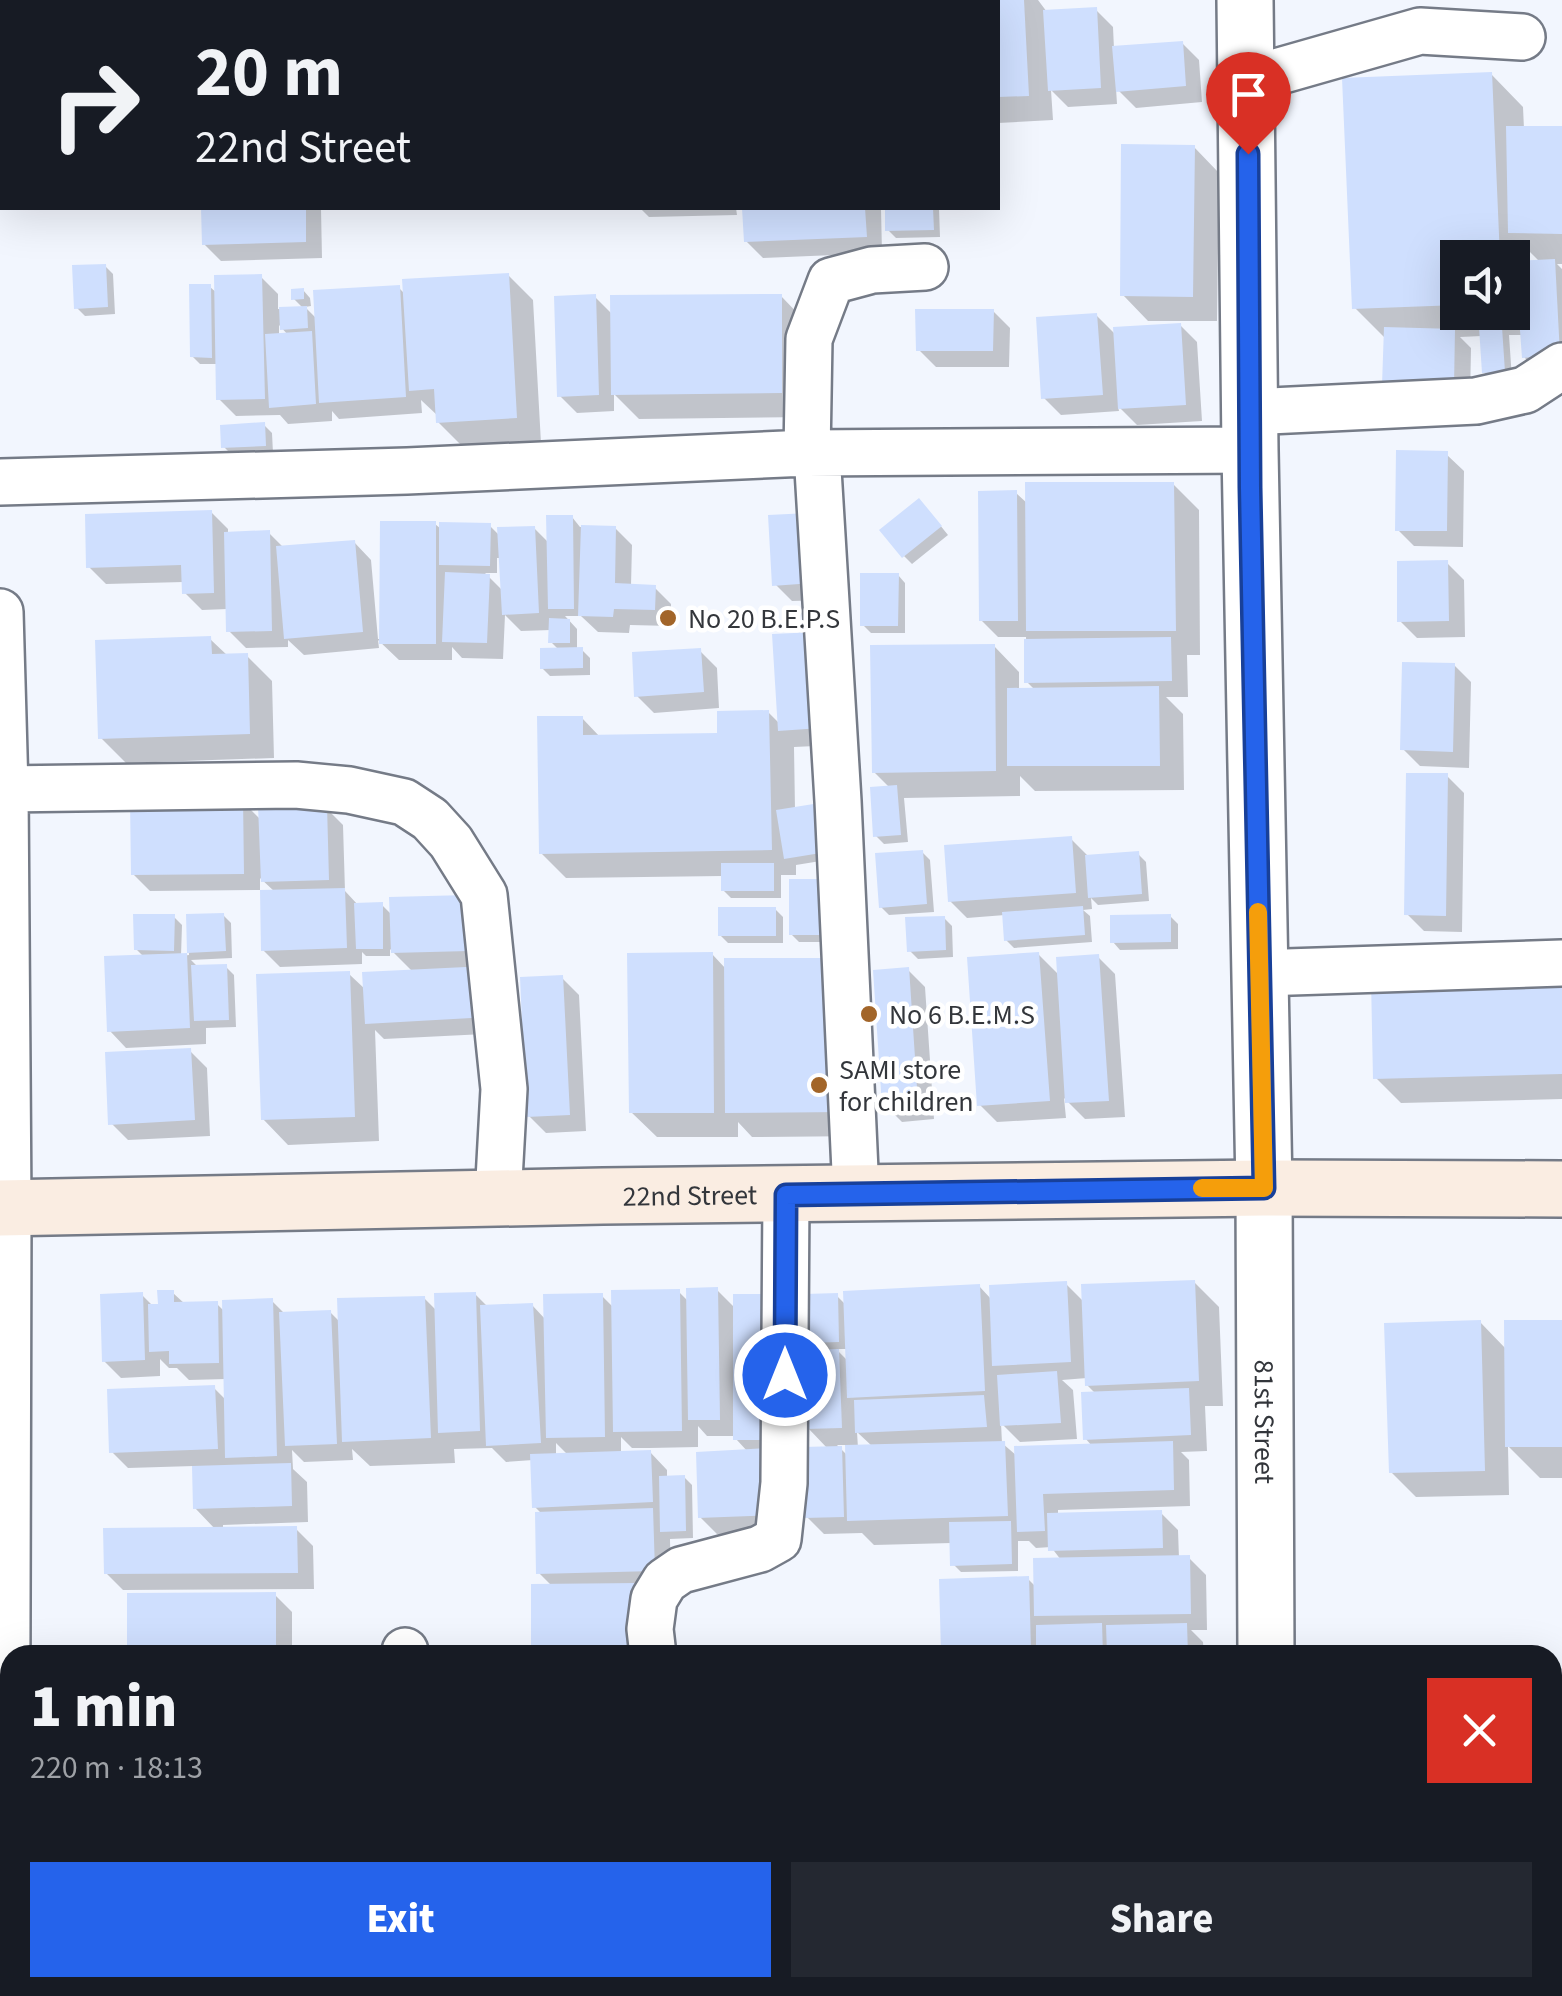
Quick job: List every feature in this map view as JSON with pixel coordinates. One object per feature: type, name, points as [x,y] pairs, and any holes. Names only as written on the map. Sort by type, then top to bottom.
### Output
[{"type":"main road","name":"22nd Street","points":[[4,1208],[1264,1188],[1562,1189]]},
{"type":"street","name":"81st Street","points":[[1245,0],[1264,1188],[1266,1645]]},
{"type":"street","points":[[1248,80],[1420,31],[1522,37]]},
{"type":"street","points":[[856,1193],[837,782],[812,453],[809,339],[831,281],[872,270],[925,268]]},
{"type":"street","points":[[0,482],[407,471],[1250,431],[1476,401],[1524,390],[1562,366]]},
{"type":"street","points":[[0,612],[5,789],[5,1645]]},
{"type":"street","points":[[5,789],[296,785],[350,790],[404,802],[430,819],[451,842],[484,895],[504,1089],[498,1198]]},
{"type":"street","points":[[1259,973],[1562,963]]},
{"type":"street","points":[[652,1645],[654,1598],[665,1582],[681,1570],[760,1549],[778,1539],[784,1482],[786,1195]]},
{"type":"building","points":[[1000,0],[1024,0],[1029,96],[1000,97]]},
{"type":"building","points":[[1097,7],[1101,88],[1048,91],[1043,10]]},
{"type":"building","points":[[1183,41],[1186,86],[1116,92],[1112,46]]},
{"type":"building","points":[[1492,72],[1499,240],[1440,240],[1440,306],[1352,309],[1342,78]]},
{"type":"building","points":[[1506,126],[1562,126],[1562,234],[1508,233]]},
{"type":"building","points":[[1121,144],[1195,145],[1193,297],[1120,296]]},
{"type":"building","points":[[201,210],[306,210],[306,242],[202,245]]},
{"type":"building","points":[[742,210],[865,210],[867,237],[744,242]]},
{"type":"building","points":[[885,210],[933,210],[934,230],[885,231]]},
{"type":"building","points":[[1555,259],[1560,355],[1522,358],[1520,330],[1530,330],[1530,260]]},
{"type":"building","points":[[106,264],[108,307],[74,309],[72,265]]},
{"type":"building","points":[[509,273],[517,418],[436,423],[434,389],[409,391],[402,279]]},
{"type":"building","points":[[262,274],[265,399],[216,400],[214,275]]},
{"type":"building","points":[[189,284],[211,284],[212,358],[190,357]]},
{"type":"building","points":[[400,285],[406,397],[319,403],[313,290]]},
{"type":"building","points":[[304,288],[304,299],[291,300],[291,289]]},
{"type":"building","points":[[596,294],[599,395],[557,397],[554,296]]},
{"type":"building","points":[[782,294],[782,393],[611,395],[610,295]]},
{"type":"building","points":[[307,306],[308,328],[280,330],[279,307]]},
{"type":"building","points":[[915,309],[994,309],[993,351],[916,351]]},
{"type":"building","points":[[1097,313],[1103,395],[1041,399],[1036,317]]},
{"type":"building","points":[[1181,323],[1186,405],[1118,409],[1113,327]]},
{"type":"building","points":[[1384,327],[1455,330],[1454,386],[1382,385]]},
{"type":"building","points":[[1479,330],[1502,330],[1505,372],[1482,373]]},
{"type":"building","points":[[312,331],[316,404],[269,408],[265,334]]},
{"type":"building","points":[[265,422],[266,446],[221,448],[220,425]]},
{"type":"building","points":[[1396,450],[1448,451],[1447,531],[1395,531]]},
{"type":"building","points":[[1025,482],[1174,482],[1176,631],[1026,631]]},
{"type":"building","points":[[1017,490],[1018,621],[979,621],[978,491]]},
{"type":"building","points":[[919,498],[942,526],[902,558],[879,530]]},
{"type":"building","points":[[212,510],[214,593],[182,594],[181,565],[86,568],[85,514]]},
{"type":"building","points":[[809,513],[813,583],[772,586],[768,515]]},
{"type":"building","points":[[546,515],[573,515],[574,609],[548,609]]},
{"type":"building","points":[[380,521],[436,521],[436,644],[379,644]]},
{"type":"building","points":[[439,522],[491,523],[490,566],[439,565]]},
{"type":"building","points":[[581,525],[616,526],[615,583],[656,585],[655,610],[614,609],[613,617],[578,616]]},
{"type":"building","points":[[535,526],[539,613],[502,615],[497,527]]},
{"type":"building","points":[[270,530],[272,631],[226,632],[224,532]]},
{"type":"building","points":[[355,540],[363,632],[284,639],[276,546]]},
{"type":"building","points":[[1448,560],[1449,621],[1397,622],[1397,561]]},
{"type":"building","points":[[445,572],[490,574],[487,643],[442,642]]},
{"type":"building","points":[[860,573],[899,573],[898,626],[860,626]]},
{"type":"building","points":[[549,618],[570,619],[570,643],[548,643]]},
{"type":"building","points":[[816,632],[821,728],[778,731],[772,634]]},
{"type":"building","points":[[211,636],[212,654],[248,653],[250,734],[98,739],[95,640]]},
{"type":"building","points":[[1171,637],[1172,681],[1024,683],[1024,639]]},
{"type":"building","points":[[995,644],[996,771],[872,773],[870,645]]},
{"type":"building","points":[[583,647],[583,668],[540,669],[540,648]]},
{"type":"building","points":[[701,648],[704,692],[634,697],[632,652]]},
{"type":"building","points":[[1402,662],[1455,663],[1453,752],[1400,750]]},
{"type":"building","points":[[1159,686],[1160,766],[1007,766],[1007,688]]},
{"type":"building","points":[[769,710],[772,850],[539,854],[537,716],[583,716],[583,735],[717,733],[717,711]]},
{"type":"building","points":[[1406,773],[1448,773],[1446,916],[1404,915]]},
{"type":"building","points":[[897,785],[901,835],[873,837],[870,787]]},
{"type":"building","points":[[243,798],[244,874],[131,875],[130,800]]},
{"type":"building","points":[[826,802],[833,851],[784,859],[776,810]]},
{"type":"building","points":[[327,805],[329,880],[261,882],[258,806]]},
{"type":"building","points":[[1072,836],[1076,893],[948,902],[944,845]]},
{"type":"building","points":[[923,850],[927,904],[879,908],[875,853]]},
{"type":"building","points":[[1139,851],[1142,894],[1088,898],[1085,855]]},
{"type":"building","points":[[721,863],[774,863],[774,891],[721,891]]},
{"type":"building","points":[[789,879],[836,879],[836,935],[789,935]]},
{"type":"building","points":[[345,888],[347,948],[261,951],[260,890]]},
{"type":"building","points":[[467,895],[469,951],[391,953],[389,897]]},
{"type":"building","points":[[383,902],[383,949],[356,949],[354,903]]},
{"type":"building","points":[[1083,906],[1085,935],[1004,941],[1002,912]]},
{"type":"building","points":[[718,907],[776,907],[776,936],[718,936]]},
{"type":"building","points":[[224,913],[226,951],[187,953],[186,914]]},
{"type":"building","points":[[133,914],[175,914],[174,951],[134,950]]},
{"type":"building","points":[[1171,914],[1171,942],[1110,943],[1110,915]]},
{"type":"building","points":[[945,916],[946,950],[907,952],[905,917]]},
{"type":"building","points":[[713,952],[714,1113],[629,1113],[627,953]]},
{"type":"building","points":[[1039,952],[1050,1101],[977,1106],[967,957]]},
{"type":"building","points":[[187,953],[190,1028],[107,1032],[104,956]]},
{"type":"building","points":[[1099,954],[1109,1101],[1065,1103],[1056,957]]},
{"type":"building","points":[[724,958],[842,958],[843,1112],[725,1113]]},
{"type":"building","points":[[227,964],[229,1020],[194,1021],[191,965]]},
{"type":"building","points":[[487,966],[489,1017],[365,1024],[362,972]]},
{"type":"building","points":[[909,967],[918,1103],[882,1106],[873,970]]},
{"type":"building","points":[[350,971],[355,1117],[261,1120],[256,974]]},
{"type":"building","points":[[563,975],[570,1115],[526,1117],[520,977]]},
{"type":"building","points":[[1562,976],[1562,1074],[1373,1079],[1371,979]]},
{"type":"building","points":[[191,1048],[195,1120],[108,1125],[105,1052]]},
{"type":"building","points":[[1195,1280],[1199,1381],[1085,1386],[1081,1284]]},
{"type":"building","points":[[1067,1281],[1071,1362],[992,1366],[989,1285]]},
{"type":"building","points":[[980,1284],[985,1391],[847,1398],[843,1291]]},
{"type":"building","points":[[718,1287],[720,1420],[688,1420],[686,1288]]},
{"type":"building","points":[[680,1289],[682,1431],[613,1432],[611,1290]]},
{"type":"building","points":[[157,1290],[174,1290],[174,1302],[218,1301],[219,1363],[169,1364],[169,1351],[149,1352],[148,1304],[158,1304]]},
{"type":"building","points":[[143,1292],[145,1360],[102,1362],[100,1294]]},
{"type":"building","points":[[476,1292],[480,1431],[438,1433],[434,1293]]},
{"type":"building","points":[[603,1293],[605,1437],[546,1438],[543,1294]]},
{"type":"building","points":[[838,1293],[839,1342],[806,1343],[805,1294]]},
{"type":"building","points":[[733,1294],[776,1294],[777,1440],[733,1440]]},
{"type":"building","points":[[425,1296],[431,1438],[342,1442],[337,1298]]},
{"type":"building","points":[[273,1298],[277,1456],[225,1458],[222,1300]]},
{"type":"building","points":[[533,1303],[541,1443],[486,1446],[480,1305]]},
{"type":"building","points":[[331,1310],[337,1444],[285,1446],[279,1312]]},
{"type":"building","points":[[1481,1320],[1485,1471],[1389,1473],[1384,1323]]},
{"type":"building","points":[[1504,1320],[1562,1320],[1562,1447],[1505,1447]]},
{"type":"building","points":[[839,1349],[842,1428],[805,1429],[803,1350]]},
{"type":"building","points":[[1057,1371],[1061,1423],[1000,1426],[997,1375]]},
{"type":"building","points":[[215,1385],[218,1449],[109,1453],[107,1389]]},
{"type":"building","points":[[1189,1388],[1191,1435],[1083,1440],[1081,1392]]},
{"type":"building","points":[[984,1395],[987,1427],[855,1433],[854,1400]]},
{"type":"building","points":[[1005,1441],[1008,1516],[847,1521],[845,1445]]},
{"type":"building","points":[[1173,1441],[1174,1490],[1043,1494],[1045,1531],[1017,1532],[1014,1446]]},
{"type":"building","points":[[842,1446],[844,1517],[804,1518],[802,1447]]},
{"type":"building","points":[[771,1448],[774,1515],[698,1518],[696,1452]]},
{"type":"building","points":[[651,1450],[653,1502],[532,1508],[530,1454]]},
{"type":"building","points":[[291,1463],[292,1506],[193,1509],[192,1466]]},
{"type":"building","points":[[685,1475],[686,1531],[660,1532],[659,1476]]},
{"type":"building","points":[[653,1508],[655,1571],[536,1574],[535,1512]]},
{"type":"building","points":[[1162,1510],[1163,1548],[1048,1551],[1047,1513]]},
{"type":"building","points":[[1011,1521],[1012,1564],[950,1566],[949,1522]]},
{"type":"building","points":[[297,1526],[298,1573],[104,1574],[103,1528]]},
{"type":"building","points":[[1190,1555],[1191,1614],[1034,1616],[1033,1558]]},
{"type":"building","points":[[1029,1576],[1031,1645],[941,1645],[939,1579]]},
{"type":"building","points":[[639,1583],[639,1645],[531,1645],[531,1584]]},
{"type":"building","points":[[276,1592],[276,1645],[127,1645],[127,1593]]},
{"type":"building","points":[[1102,1623],[1103,1645],[1036,1645],[1036,1625]]},
{"type":"building","points":[[1187,1623],[1188,1645],[1107,1645],[1106,1625]]},
{"type":"slow traffic","points":[[1202,1188],[1264,1188],[1258,912]]},
{"type":"place","name":"No 20 B.E.P.S","points":[[668,618]]},
{"type":"place","name":"No 6 B.E.M.S","points":[[869,1014]]},
{"type":"place","name":"SAMI store for children","points":[[819,1085]]},
{"type":"route","points":[[785,1375],[786,1195],[1264,1188],[1250,488],[1248,154]]}]
